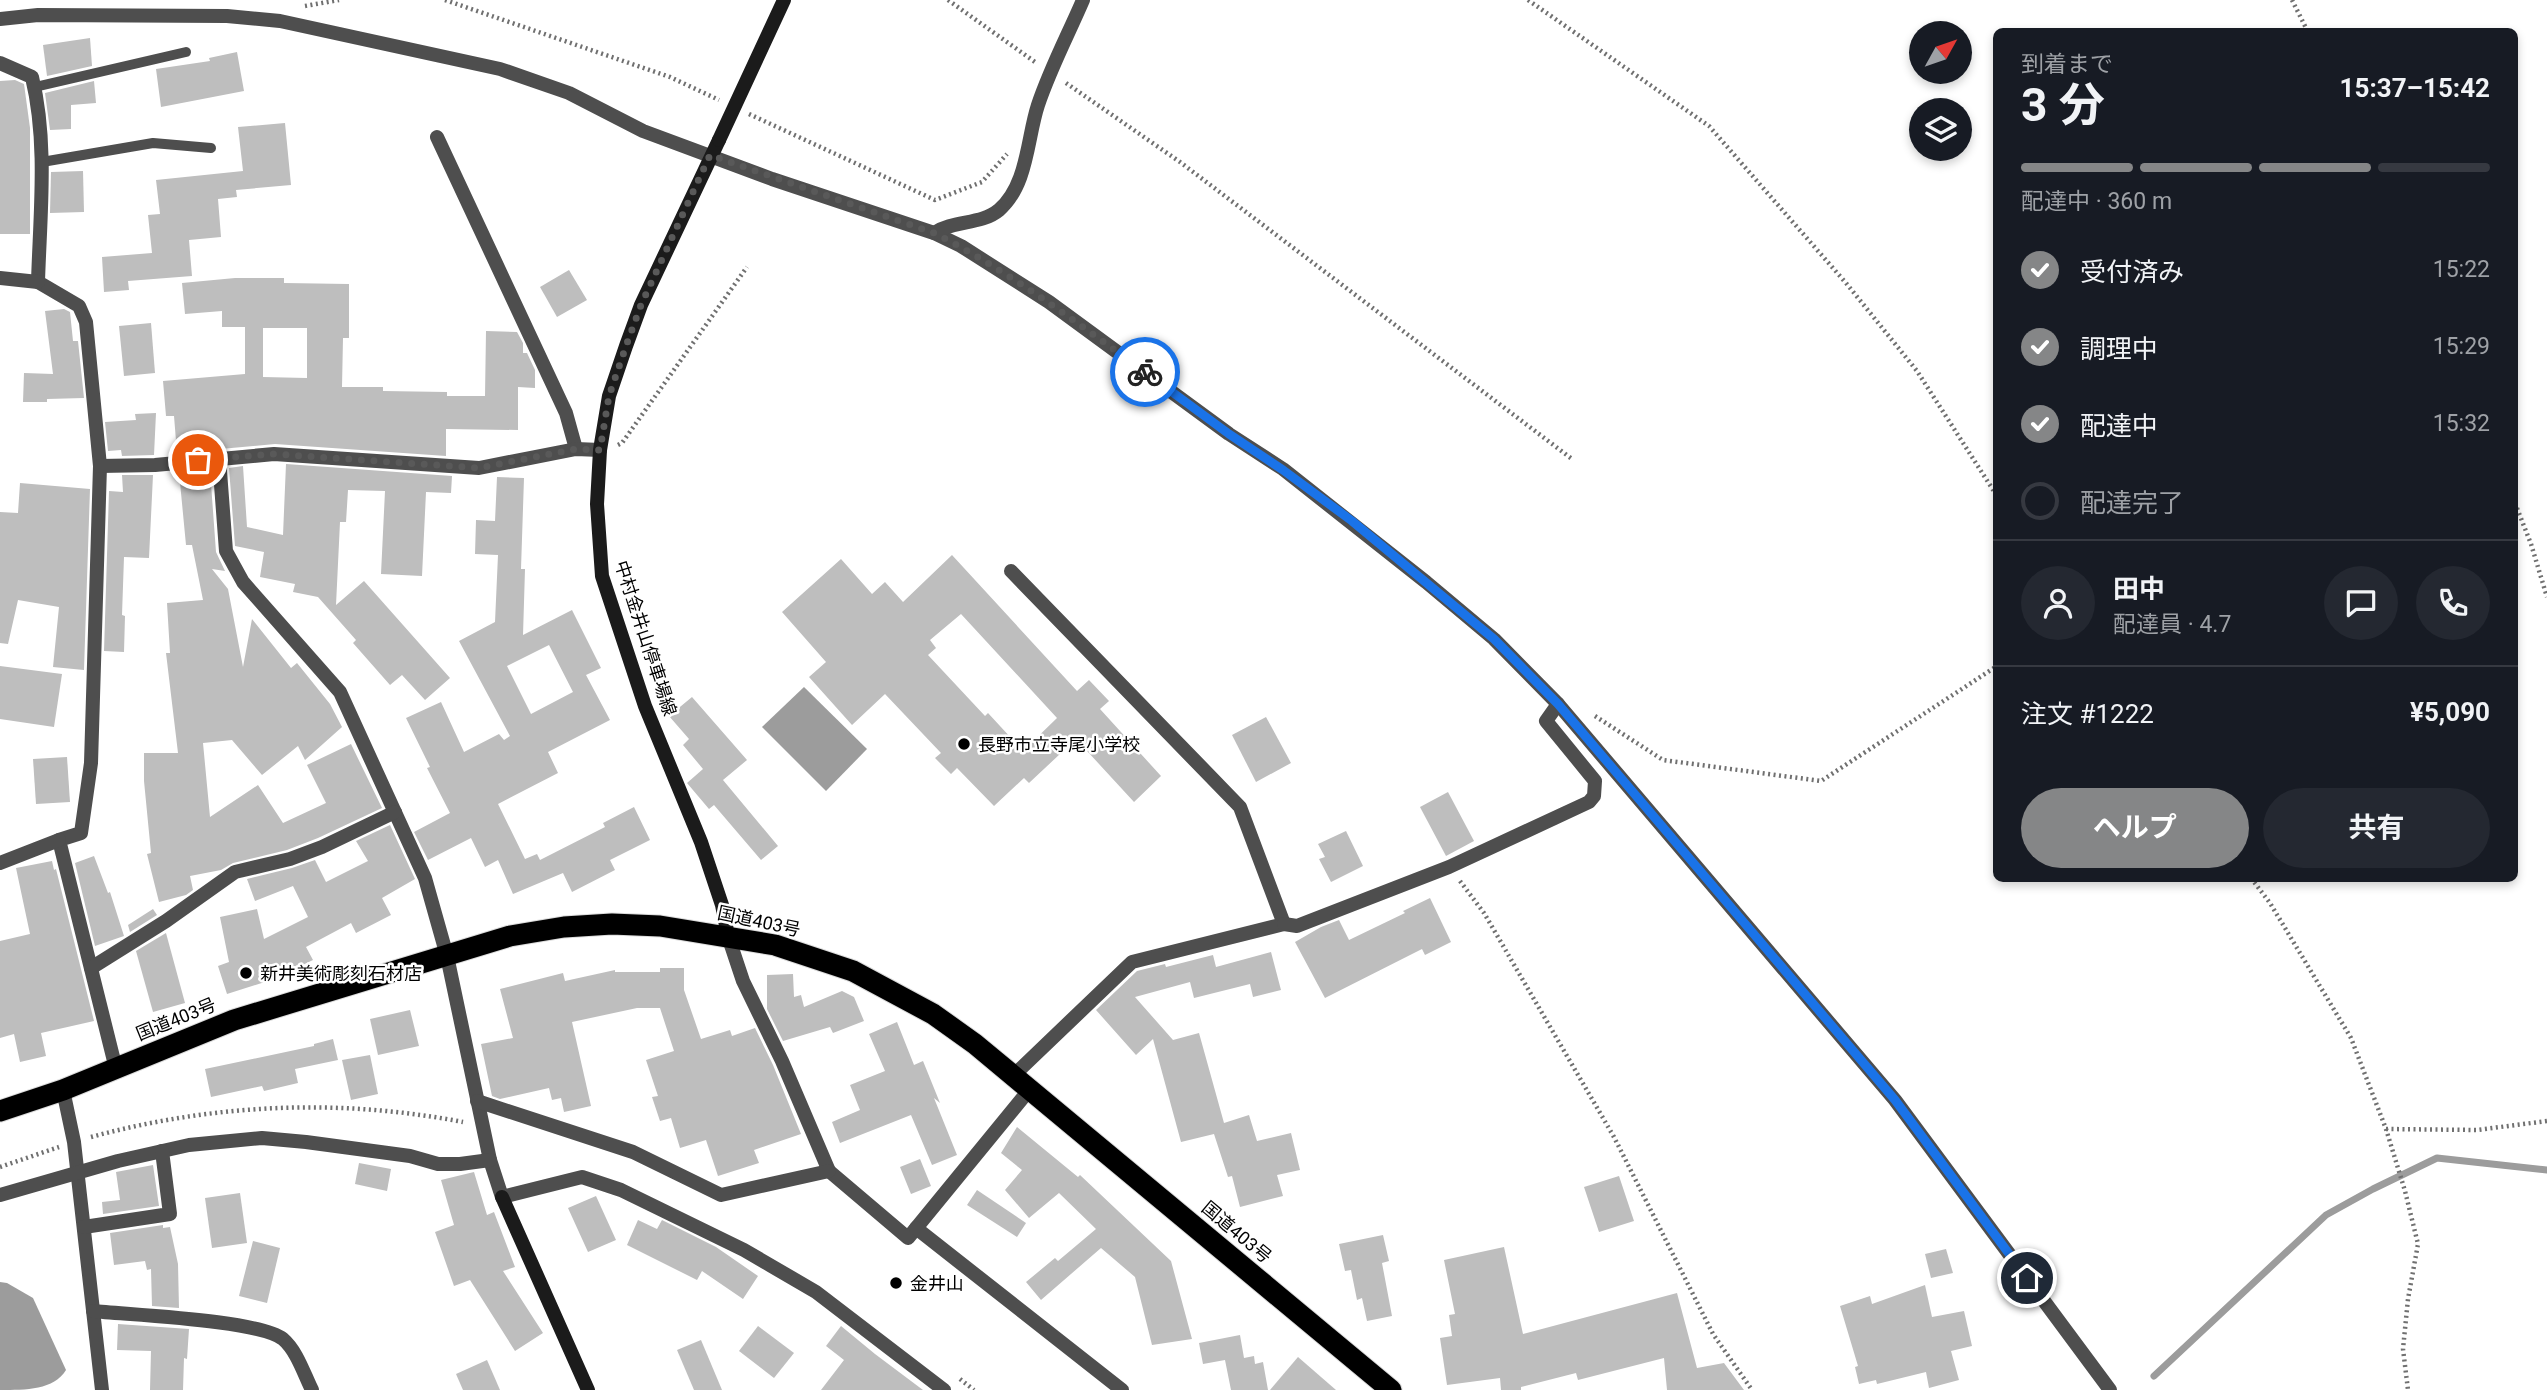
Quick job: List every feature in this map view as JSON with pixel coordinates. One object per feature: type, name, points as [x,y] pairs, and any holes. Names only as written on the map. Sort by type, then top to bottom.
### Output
[{"type":"highway","name":"国道403号","points":[[0,1111],[63,1090],[234,1020],[510,936],[564,926],[612,924],[660,926],[775,945],[853,971],[933,1014],[1022,1082],[1391,1390]]},
{"type":"main road","name":"中村金井山停車場線","points":[[728,936],[722,905],[701,842],[645,706],[602,576],[597,504],[600,450],[609,396],[641,305],[784,0]]},
{"type":"main road","points":[[502,1198],[588,1390]]},
{"type":"street","points":[[934,233],[950,225],[992,215],[1002,208],[1011,196],[1021,177],[1039,104],[1083,0]]},
{"type":"street","points":[[0,19],[38,15],[227,16],[280,21],[500,69],[569,93],[643,131],[934,233],[961,246],[1049,302],[1352,521],[1494,639],[1558,704],[1895,1100],[2110,1390]]},
{"type":"street","points":[[0,63],[32,77],[39,107],[42,162],[38,282]]},
{"type":"street","points":[[437,137],[566,413],[576,449]]},
{"type":"street","points":[[0,278],[38,282],[79,306],[86,322],[100,466],[91,763],[81,833],[0,863]]},
{"type":"street","points":[[100,466],[155,465],[274,454],[479,468],[576,449],[600,450]]},
{"type":"street","points":[[219,458],[226,551],[243,582],[340,692],[425,878],[447,956],[490,1160],[502,1198],[582,1177],[621,1190],[744,1250],[816,1292],[944,1390]]},
{"type":"street","points":[[1011,571],[1240,807],[1284,924]]},
{"type":"street","points":[[728,936],[743,981],[782,1061],[829,1171],[908,1238],[1022,1082],[1132,962],[1284,924],[1297,926],[1449,867],[1580,807],[1594,796],[1595,781],[1546,721],[1558,704]]},
{"type":"street","points":[[91,968],[166,921],[235,872],[301,855],[395,812]]},
{"type":"street","points":[[59,840],[116,1069]]},
{"type":"street","points":[[63,1090],[78,1173],[102,1390]]},
{"type":"street","points":[[477,1101],[633,1152],[721,1195],[829,1171]]},
{"type":"street","points":[[0,1195],[118,1161],[189,1145],[262,1139],[410,1156],[439,1164],[490,1160]]},
{"type":"street","points":[[84,1227],[170,1214],[162,1151]]},
{"type":"street","points":[[916,1228],[1122,1390]]},
{"type":"street","points":[[93,1311],[223,1324],[258,1329],[276,1335],[292,1350],[312,1390]]},
{"type":"lane","points":[[35,87],[186,51]]},
{"type":"lane","points":[[42,162],[153,143],[211,148]]},
{"type":"path","points":[[948,0],[1180,162],[1572,459]]},
{"type":"path","points":[[1528,0],[1709,126],[1846,283],[1917,371],[1993,490]]},
{"type":"path","points":[[2292,0],[2306,28]]},
{"type":"path","points":[[600,450],[622,443],[747,267]]},
{"type":"path","points":[[2518,511],[2547,597]]},
{"type":"path","points":[[1558,704],[1585,709],[1663,760],[1821,781],[1993,669]]},
{"type":"path","points":[[1449,867],[1484,913],[1608,1125],[1713,1334],[1752,1390]]},
{"type":"path","points":[[2254,882],[2270,903],[2351,1038],[2386,1129],[2405,1191],[2418,1244],[2408,1299],[2403,1349],[2408,1390]]},
{"type":"path","points":[[2386,1129],[2477,1130],[2547,1121]]},
{"type":"shaded area","points":[[804,687],[867,749],[826,791],[762,727]]},
{"type":"shaded area","points":[[0,1282],[7,1283],[33,1298],[66,1370],[54,1382],[38,1388],[0,1390]]},
{"type":"building","points":[[90,38],[92,66],[47,76],[43,45]]},
{"type":"building","points":[[237,52],[244,91],[161,107],[156,69],[210,61],[209,58]]},
{"type":"building","points":[[15,80],[24,84],[30,128],[30,234],[0,234],[0,81]]},
{"type":"building","points":[[94,81],[96,103],[71,105],[71,129],[50,130],[45,93]]},
{"type":"building","points":[[285,123],[291,185],[236,190],[237,197],[218,199],[221,237],[189,240],[192,276],[128,281],[129,290],[104,292],[102,257],[152,253],[148,215],[160,214],[156,180],[243,171],[238,127]]},
{"type":"building","points":[[83,171],[84,212],[50,213],[51,172]]},
{"type":"building","points":[[569,270],[587,300],[557,317],[540,287]]},
{"type":"building","points":[[235,278],[284,278],[284,283],[349,284],[349,338],[343,338],[342,387],[383,387],[383,391],[447,392],[447,396],[485,396],[486,331],[517,332],[523,343],[523,353],[527,353],[535,370],[535,388],[518,387],[518,430],[446,429],[446,456],[275,444],[177,453],[174,416],[166,416],[163,381],[245,374],[245,327],[222,327],[222,311],[185,314],[182,283]],"holes":[[[263,328],[307,328],[307,378],[263,377]]]},
{"type":"building","points":[[64,309],[70,312],[73,341],[78,341],[84,398],[23,402],[24,373],[53,374],[45,311]]},
{"type":"building","points":[[151,323],[155,373],[124,376],[119,326]]},
{"type":"building","points":[[156,413],[154,455],[122,456],[121,450],[108,451],[105,422],[136,420],[135,414]]},
{"type":"building","points":[[286,464],[452,476],[451,493],[426,492],[422,576],[381,574],[385,491],[348,490],[346,522],[340,522],[336,605],[364,581],[450,678],[425,700],[402,675],[390,685],[353,643],[356,640],[318,597],[293,592],[295,584],[260,577],[264,552],[235,546],[229,468],[243,466],[247,527],[283,535]]},
{"type":"building","points":[[210,470],[216,552],[225,571],[212,569],[228,589],[243,667],[252,619],[291,668],[297,663],[330,704],[342,727],[305,760],[298,746],[262,775],[232,740],[203,743],[210,817],[258,785],[283,823],[326,803],[307,765],[351,744],[382,808],[287,850],[233,863],[221,870],[190,876],[193,890],[186,895],[159,902],[147,854],[151,853],[144,753],[178,753],[166,653],[170,653],[167,603],[203,600],[192,545],[186,545],[179,472]]},
{"type":"building","points":[[122,475],[153,475],[149,558],[124,557],[124,652],[104,651],[109,491],[123,492]]},
{"type":"building","points":[[497,477],[524,478],[521,569],[525,569],[523,635],[572,610],[601,668],[586,675],[610,720],[548,752],[558,773],[498,804],[525,859],[537,854],[540,860],[605,827],[603,823],[634,807],[650,840],[610,860],[615,870],[572,892],[563,873],[513,894],[498,860],[485,867],[471,838],[428,860],[414,832],[450,813],[406,718],[441,702],[464,752],[499,734],[504,740],[510,736],[459,641],[495,622],[498,555],[475,554],[476,520],[495,521]],"holes":[[[549,645],[573,692],[531,714],[507,666]]]},
{"type":"building","points":[[20,483],[90,489],[84,670],[53,667],[59,607],[18,600],[8,644],[0,643],[0,512],[18,513]]},
{"type":"building","points":[[952,555],[1077,691],[1089,680],[1109,701],[1100,709],[1161,776],[1134,802],[1076,739],[1029,783],[1024,778],[994,806],[957,768],[951,774],[935,758],[941,753],[885,694],[852,725],[809,677],[826,662],[782,612],[841,559],[872,594],[885,582],[903,602]],"holes":[[[961,614],[1057,718],[1023,751],[988,713],[985,716],[928,655],[936,648],[930,640]]]},
{"type":"building","points":[[0,666],[62,674],[54,727],[0,719]]},
{"type":"building","points":[[692,697],[747,760],[723,780],[778,846],[761,860],[714,805],[709,809],[687,783],[703,769],[683,745],[689,739],[669,716]]},
{"type":"building","points":[[1266,717],[1291,763],[1256,782],[1232,735]]},
{"type":"building","points":[[67,757],[70,802],[36,804],[33,759]]},
{"type":"building","points":[[1448,792],[1474,841],[1446,856],[1420,807]]},
{"type":"building","points":[[390,825],[415,879],[382,898],[391,915],[356,933],[351,923],[306,947],[313,960],[271,980],[227,994],[218,966],[229,962],[220,917],[257,909],[264,939],[308,917],[293,886],[255,901],[247,879],[315,860],[326,882],[368,861],[356,841]]},
{"type":"building","points":[[1346,831],[1363,866],[1331,882],[1319,859],[1325,857],[1318,844]]},
{"type":"building","points":[[94,856],[108,893],[110,892],[124,936],[95,946],[75,863]]},
{"type":"building","points":[[52,861],[94,1021],[41,1033],[46,1056],[20,1062],[14,1034],[0,1038],[0,941],[30,934],[16,868]]},
{"type":"building","points":[[1430,898],[1451,942],[1425,955],[1422,949],[1325,998],[1295,942],[1339,920],[1349,940]]},
{"type":"building","points":[[153,909],[157,915],[130,932],[128,925]]},
{"type":"building","points":[[166,933],[185,1003],[153,1012],[136,951]]},
{"type":"building","points":[[1271,952],[1281,990],[1253,997],[1250,984],[1194,998],[1190,982],[1135,997],[1173,1040],[1199,1033],[1224,1123],[1249,1115],[1257,1141],[1291,1133],[1300,1170],[1277,1175],[1283,1196],[1240,1207],[1232,1176],[1228,1177],[1214,1134],[1181,1142],[1153,1039],[1136,1055],[1096,1010],[1137,971],[1213,955],[1216,967]]},
{"type":"building","points":[[660,968],[684,968],[684,990],[701,1039],[730,1030],[732,1036],[755,1028],[801,1134],[754,1150],[759,1163],[718,1176],[706,1140],[680,1148],[671,1118],[660,1121],[652,1097],[658,1096],[646,1060],[674,1051],[660,1008],[637,1008],[572,1022],[591,1106],[564,1112],[561,1098],[552,1100],[549,1088],[500,1099],[492,1096],[481,1044],[513,1038],[500,989],[563,973],[565,981],[615,970],[660,972]]},
{"type":"building","points":[[793,974],[794,997],[801,995],[804,1007],[842,991],[854,997],[864,1021],[833,1033],[830,1027],[783,1041],[767,1009],[767,975]]},
{"type":"building","points":[[410,1010],[419,1046],[378,1055],[370,1019]]},
{"type":"building","points":[[897,1022],[914,1065],[923,1061],[940,1103],[934,1098],[957,1155],[932,1165],[911,1115],[840,1143],[832,1122],[860,1110],[850,1085],[885,1071],[869,1034]]},
{"type":"building","points":[[333,1039],[338,1060],[295,1069],[298,1083],[264,1091],[262,1086],[211,1097],[205,1069],[314,1046]]},
{"type":"building","points":[[370,1055],[378,1094],[351,1100],[342,1060]]},
{"type":"building","points":[[1017,1127],[1078,1177],[1080,1175],[1171,1261],[1192,1339],[1152,1345],[1135,1277],[1101,1248],[1041,1300],[1026,1282],[1055,1258],[1058,1261],[1096,1229],[1059,1193],[1029,1218],[1005,1190],[1022,1170],[1001,1153]]},
{"type":"building","points":[[920,1159],[931,1186],[911,1194],[900,1167]]},
{"type":"building","points":[[359,1163],[391,1169],[387,1191],[355,1184]]},
{"type":"building","points":[[153,1165],[159,1206],[103,1214],[102,1202],[120,1200],[116,1172]]},
{"type":"building","points":[[474,1172],[487,1215],[494,1212],[515,1267],[503,1271],[543,1333],[515,1351],[470,1280],[454,1286],[435,1232],[454,1225],[441,1180]]},
{"type":"building","points":[[1619,1176],[1634,1221],[1599,1232],[1584,1187]]},
{"type":"building","points":[[977,1190],[1026,1223],[1017,1237],[967,1205]]},
{"type":"building","points":[[240,1193],[247,1243],[212,1248],[205,1198]]},
{"type":"building","points":[[596,1196],[616,1240],[588,1252],[568,1208]]},
{"type":"building","points":[[638,1220],[657,1229],[662,1220],[716,1247],[758,1276],[743,1299],[702,1271],[697,1280],[627,1245]]},
{"type":"building","points":[[163,1225],[163,1228],[170,1227],[178,1264],[179,1308],[152,1306],[151,1269],[147,1270],[145,1261],[114,1265],[110,1233]]},
{"type":"building","points":[[1383,1235],[1389,1261],[1382,1263],[1392,1316],[1367,1321],[1362,1298],[1357,1300],[1351,1270],[1345,1271],[1339,1244]]},
{"type":"building","points":[[253,1241],[280,1248],[267,1303],[239,1296]]},
{"type":"building","points":[[1504,1247],[1523,1334],[1677,1293],[1697,1368],[1724,1363],[1744,1390],[1667,1390],[1664,1358],[1578,1380],[1576,1373],[1521,1387],[1521,1390],[1501,1390],[1500,1378],[1447,1385],[1440,1338],[1452,1336],[1449,1315],[1455,1314],[1444,1260]]},
{"type":"building","points":[[1946,1249],[1953,1273],[1931,1278],[1925,1254]]},
{"type":"building","points":[[1925,1285],[1932,1317],[1964,1311],[1972,1346],[1951,1351],[1959,1380],[1929,1388],[1926,1372],[1877,1384],[1876,1380],[1859,1384],[1855,1367],[1858,1366],[1840,1306],[1870,1296],[1872,1304]]},
{"type":"building","points":[[118,1324],[189,1329],[187,1359],[184,1358],[183,1390],[150,1390],[151,1351],[117,1350]]},
{"type":"building","points":[[758,1326],[794,1353],[774,1378],[739,1351]]},
{"type":"building","points":[[841,1326],[923,1390],[821,1390],[844,1360],[826,1346]]},
{"type":"building","points":[[1240,1335],[1244,1358],[1254,1356],[1255,1364],[1263,1362],[1268,1390],[1231,1390],[1225,1360],[1203,1364],[1199,1343]]},
{"type":"building","points":[[701,1340],[722,1390],[694,1390],[677,1350]]},
{"type":"building","points":[[1298,1357],[1336,1390],[1270,1390]]},
{"type":"building","points":[[487,1360],[500,1390],[463,1390],[456,1374]]},
{"type":"waterway","points":[[2154,1376],[2326,1215],[2373,1189],[2437,1158],[2547,1170]]},
{"type":"way so far","points":[[198,460],[274,454],[479,468],[576,449],[600,450],[609,396],[641,305],[710,155],[934,233],[961,246],[1049,302],[1145,372]]},
{"type":"place","name":"長野市立寺尾小学校","points":[[964,744]]},
{"type":"place","name":"新井美術彫刻石材店","points":[[246,973]]},
{"type":"place","name":"金井山","points":[[896,1283]]},
{"type":"route","points":[[1145,372],[1352,521],[1494,639],[1558,704],[1895,1100],[2027,1278]]}]
